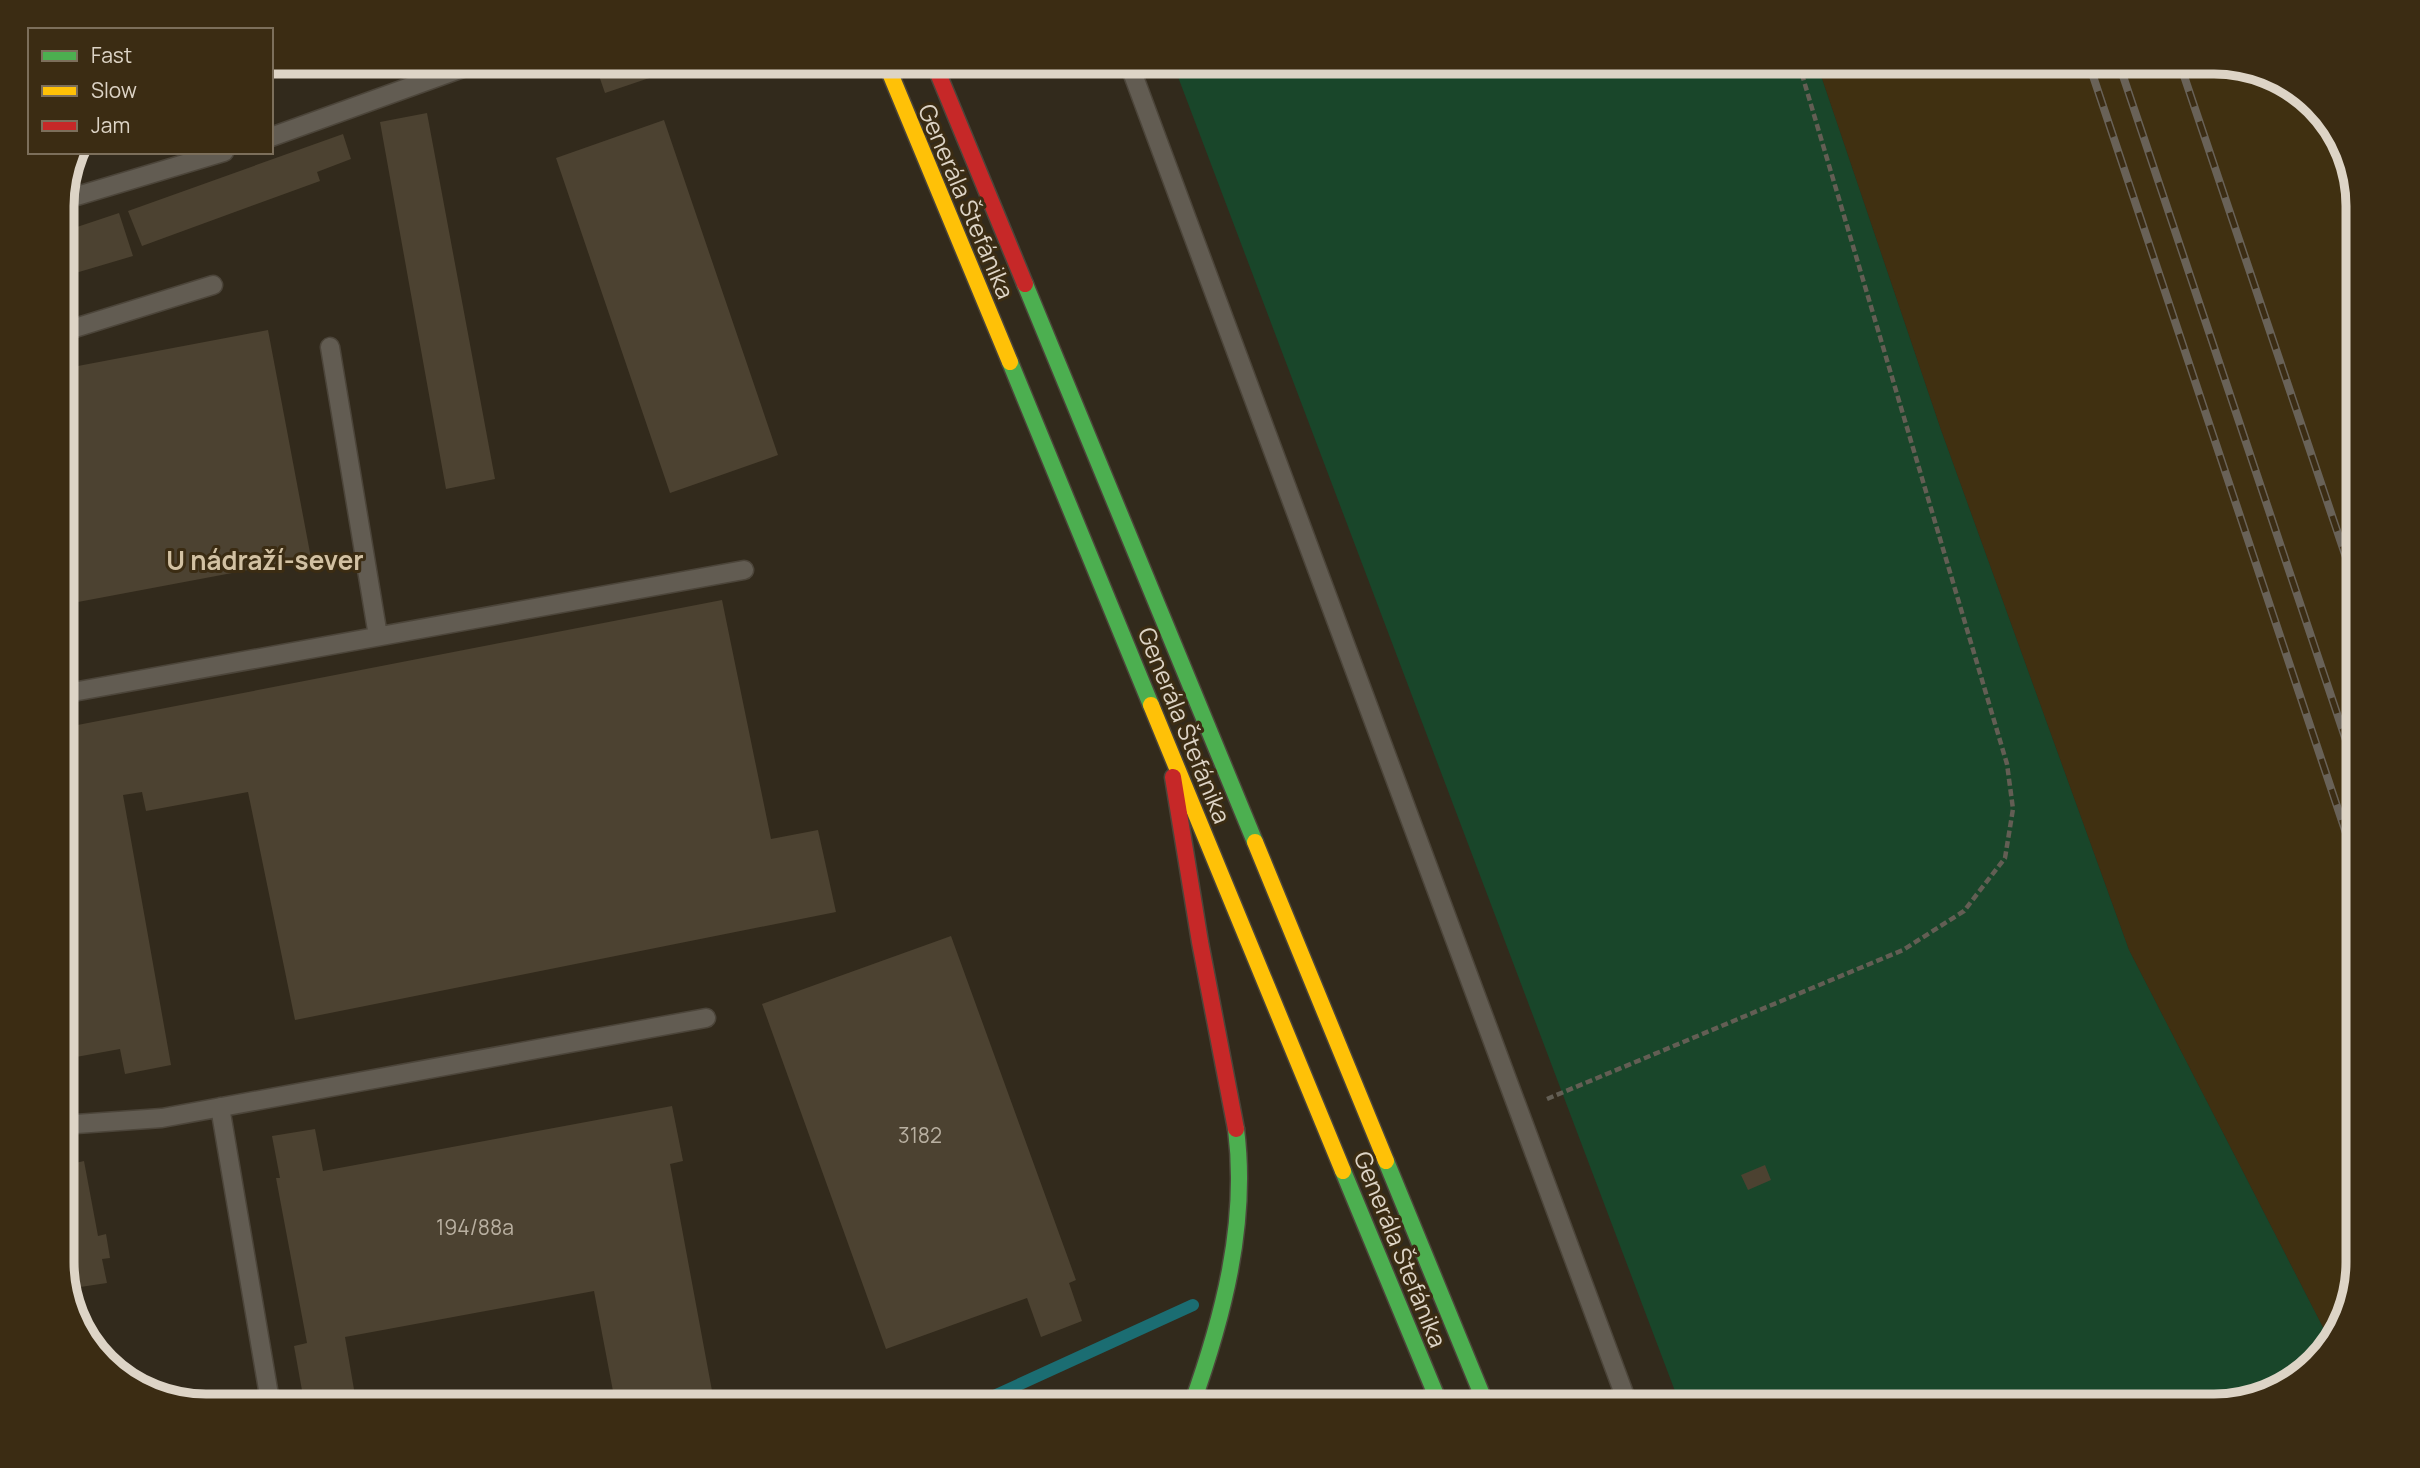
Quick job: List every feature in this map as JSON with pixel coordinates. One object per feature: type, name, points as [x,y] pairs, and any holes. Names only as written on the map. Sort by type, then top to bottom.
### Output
[{"type":"main road","name":"Generála Štefánika","points":[[890,74],[1436,1394]]},
{"type":"main road","name":"Generála Štefánika","points":[[938,74],[1482,1394]]},
{"type":"main road","points":[[1167,741],[1203,963],[1229,1088],[1239,1164],[1234,1241],[1223,1305],[1195,1394]]},
{"type":"lane","points":[[273,136],[446,74]]},
{"type":"lane","points":[[1133,74],[1624,1394]]},
{"type":"lane","points":[[74,197],[217,154]]},
{"type":"lane","points":[[74,328],[213,285]]},
{"type":"lane","points":[[331,347],[378,636]]},
{"type":"lane","points":[[74,692],[744,570]]},
{"type":"lane","points":[[74,1124],[162,1118],[706,1018]]},
{"type":"lane","points":[[220,1107],[269,1394]]},
{"type":"path","points":[[1520,1111],[1903,950],[1965,911],[2004,858],[2013,809],[2007,764],[1801,74]]},
{"type":"shaded area","points":[[1820,74],[2232,75],[2249,78],[2280,91],[2314,119],[2333,147],[2344,180],[2346,197],[2346,1262],[2342,1297],[2326,1333],[2129,950],[1941,430]]},
{"type":"green space","points":[[1177,74],[1820,74],[1941,430],[2129,950],[2326,1333],[2308,1356],[2280,1377],[2249,1390],[2232,1393],[1676,1394]]},
{"type":"building","points":[[598,74],[661,74],[605,93]]},
{"type":"building","points":[[427,113],[495,479],[446,489],[380,122]]},
{"type":"building","points":[[664,120],[778,455],[670,493],[556,158]]},
{"type":"building","points":[[343,134],[351,159],[317,172],[320,181],[142,246],[128,211]]},
{"type":"building","points":[[119,213],[133,256],[74,273],[74,228]]},
{"type":"building","points":[[268,330],[311,558],[74,603],[74,367]]},
{"type":"building","points":[[722,600],[771,839],[818,830],[836,912],[295,1020],[248,792],[146,811],[142,792],[123,795],[171,1065],[125,1074],[120,1049],[74,1057],[74,726]]},
{"type":"building","points":[[951,936],[1076,1280],[1069,1283],[1082,1321],[1041,1337],[1027,1298],[886,1349],[762,1004]]},
{"type":"building","points":[[672,1106],[683,1161],[670,1164],[713,1394],[614,1394],[594,1291],[345,1337],[355,1394],[303,1394],[294,1346],[307,1343],[276,1178],[280,1178],[272,1136],[315,1129],[323,1171]]},
{"type":"building","points":[[84,1161],[98,1236],[106,1234],[110,1258],[102,1259],[107,1283],[76,1288],[74,1271],[74,1163]]},
{"type":"building","points":[[1765,1165],[1771,1180],[1748,1190],[1741,1175]]},
{"type":"waterway","points":[[998,1394],[1193,1305]]},
{"type":"railway","points":[[2092,74],[2346,833]]},
{"type":"railway","points":[[2122,74],[2346,740]]},
{"type":"railway","points":[[2183,74],[2346,557]]},
{"type":"traffic: fast","points":[[1025,284],[1255,842]]},
{"type":"traffic: fast","points":[[1010,362],[1151,705]]},
{"type":"traffic: fast","points":[[1196,1394],[1230,1270],[1239,1200],[1236,1129]]},
{"type":"traffic: fast","points":[[1386,1161],[1482,1394]]},
{"type":"traffic: fast","points":[[1343,1171],[1436,1394]]},
{"type":"traffic: slow","points":[[890,74],[1010,362]]},
{"type":"traffic: slow","points":[[1151,705],[1343,1171]]},
{"type":"traffic: slow","points":[[1255,842],[1386,1161]]},
{"type":"traffic: jam","points":[[938,74],[1025,284]]},
{"type":"traffic: jam","points":[[1173,777],[1200,942],[1236,1129]]},
{"type":"district","name":"U nádraží-sever","points":[[265,560]]}]
